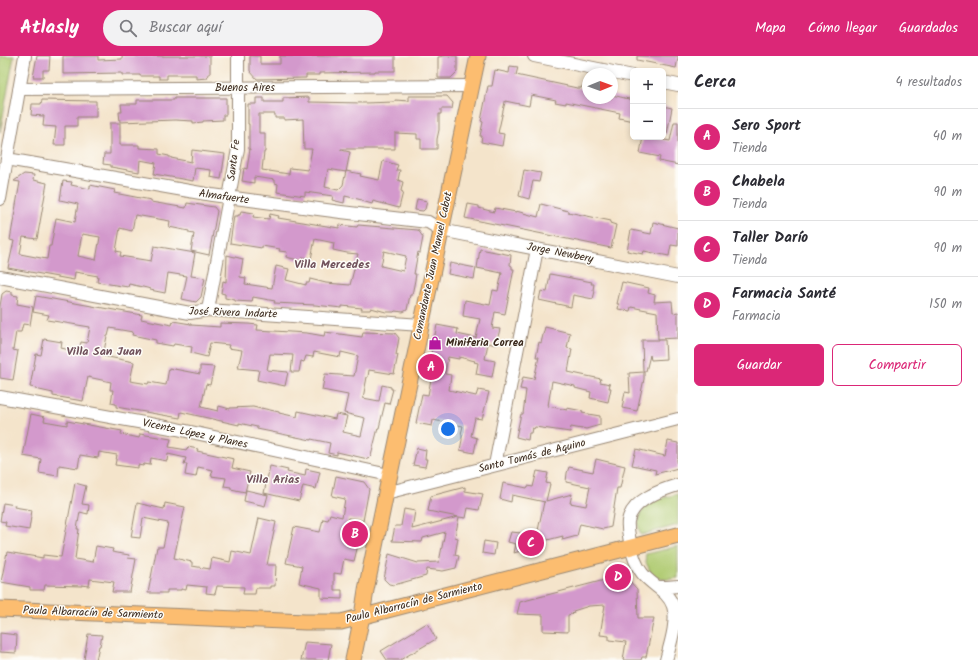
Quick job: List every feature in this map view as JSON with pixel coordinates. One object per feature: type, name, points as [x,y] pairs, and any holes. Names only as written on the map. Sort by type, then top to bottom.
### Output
[{"type":"main road","name":"Comandante Juan Manuel Cabot","points":[[353,660],[386,493],[478,56]]},
{"type":"main road","name":"Paula Albarracín de Sarmiento","points":[[0,609],[305,622],[341,622],[678,535]]},
{"type":"street","points":[[0,199],[25,56]]},
{"type":"street","name":"Santa Fe","points":[[208,310],[238,149],[238,56]]},
{"type":"street","points":[[534,56],[630,75]]},
{"type":"street","points":[[666,83],[678,85]]},
{"type":"street","name":"Buenos Aires","points":[[19,89],[471,86]]},
{"type":"street","name":"Almafuerte","points":[[7,159],[229,198],[428,222],[441,230]]},
{"type":"street","name":"Jorge Newbery","points":[[441,230],[678,277]]},
{"type":"street","points":[[495,466],[537,249]]},
{"type":"street","name":"José Rivera Indarte","points":[[0,277],[190,312],[208,310],[421,325]]},
{"type":"street","name":"Vicente López y Planes","points":[[0,397],[177,429],[390,475]]},
{"type":"street","name":"Santo Tomás de Aquino","points":[[386,493],[678,419]]},
{"type":"street","points":[[666,660],[674,622],[674,610],[671,600],[649,581],[641,572],[635,561],[628,531],[628,520],[633,510],[644,499],[678,485]]},
{"type":"street","points":[[657,587],[678,586]]},
{"type":"green space","points":[[0,56],[14,56],[0,132]]},
{"type":"green space","points":[[678,494],[678,525],[641,535],[638,525],[644,508],[654,501]]},
{"type":"green space","points":[[678,546],[678,578],[662,579],[655,577],[648,571],[650,570],[645,556],[646,554]]},
{"type":"building","points":[[37,56],[50,56],[49,70],[43,70],[43,77],[33,77]]},
{"type":"building","points":[[63,56],[98,56],[98,60],[122,59],[122,56],[210,56],[210,74],[208,74],[207,78],[196,79],[196,75],[167,75],[167,79],[159,79],[159,76],[122,75],[122,73],[63,74]]},
{"type":"building","points":[[250,56],[260,56],[260,64],[280,64],[280,56],[395,56],[395,71],[319,73],[319,75],[306,75],[306,78],[257,79],[250,71]]},
{"type":"building","points":[[457,56],[457,72],[451,78],[438,78],[438,57]]},
{"type":"building","points":[[637,56],[678,56],[678,58],[676,68],[637,60]]},
{"type":"building","points":[[510,66],[518,67],[516,75],[577,88],[582,87],[582,104],[618,104],[618,96],[630,99],[630,120],[619,118],[620,113],[566,102],[566,104],[555,102],[556,100],[531,95],[529,106],[505,101],[498,133],[504,134],[502,146],[481,142],[482,136],[480,136],[483,122],[481,121],[488,86],[492,86],[495,70],[509,73]]},
{"type":"building","points":[[409,96],[447,96],[453,103],[452,109],[441,109],[441,114],[439,114],[437,149],[421,149],[421,139],[417,139],[417,134],[395,133],[395,149],[341,149],[350,152],[346,171],[361,174],[360,176],[379,180],[383,161],[398,165],[396,170],[400,170],[398,180],[403,182],[401,191],[403,192],[399,208],[373,201],[372,204],[345,196],[344,203],[332,200],[333,196],[305,192],[305,196],[277,192],[278,184],[275,183],[275,180],[254,177],[254,183],[242,181],[244,168],[247,169],[250,149],[248,104],[256,104],[256,98],[264,98],[264,102],[283,102],[283,98],[309,97],[309,102],[364,103],[395,102],[395,100],[409,101]],"holes":[[[259,114],[275,114],[275,118],[284,118],[284,120],[303,119],[304,149],[312,149],[308,170],[290,168],[289,174],[262,170],[265,152],[265,133],[259,133]],[[328,169],[346,172],[343,185],[338,190],[325,187]]]},
{"type":"building","points":[[174,98],[226,98],[226,115],[223,115],[223,120],[193,123],[193,121],[175,120],[120,122],[119,112],[122,112],[121,104],[137,104],[137,100],[174,100]]},
{"type":"building","points":[[42,100],[96,101],[96,117],[77,117],[77,126],[65,126],[65,145],[54,145],[56,127],[43,126],[44,116],[31,115],[32,104],[41,104]]},
{"type":"building","points":[[666,107],[672,108],[666,134]]},
{"type":"building","points":[[674,122],[678,122],[678,165],[659,161],[660,157],[640,153],[642,140],[670,141]]},
{"type":"building","points":[[110,123],[120,123],[120,145],[139,145],[139,148],[159,149],[159,154],[191,162],[192,150],[225,154],[221,179],[210,177],[211,170],[195,168],[193,181],[154,174],[156,163],[140,160],[139,172],[103,164],[104,154],[110,154]]},
{"type":"building","points":[[524,170],[541,173],[539,182],[533,181],[529,199],[519,196]]},
{"type":"building","points":[[24,174],[34,175],[33,180],[47,183],[37,239],[23,237],[20,254],[47,259],[56,218],[75,222],[78,204],[60,200],[63,181],[72,182],[71,185],[90,189],[90,185],[115,190],[114,193],[151,200],[151,202],[186,208],[187,203],[214,207],[217,211],[209,255],[191,251],[194,234],[189,233],[189,231],[169,227],[170,221],[135,215],[132,231],[120,228],[116,251],[121,252],[120,256],[151,261],[154,246],[195,253],[191,276],[205,278],[201,297],[196,302],[182,299],[187,276],[168,273],[165,293],[129,284],[128,287],[97,282],[98,276],[75,272],[74,280],[8,268],[14,241],[10,240],[20,182],[14,181]],"holes":[[[82,234],[100,237],[96,260],[78,256]]]},
{"type":"building","points":[[417,199],[427,201],[423,211],[415,210]]},
{"type":"building","points":[[468,204],[479,206],[479,208],[494,212],[495,208],[516,211],[538,217],[541,204],[568,212],[611,221],[610,223],[616,225],[611,248],[465,218]]},
{"type":"building","points":[[241,211],[254,213],[253,217],[269,219],[270,214],[279,216],[278,218],[339,228],[339,225],[357,227],[358,225],[418,230],[423,237],[420,253],[418,252],[412,295],[410,295],[407,310],[403,312],[386,312],[371,308],[370,310],[361,310],[362,308],[342,306],[342,308],[274,303],[275,301],[253,297],[252,302],[235,301],[225,298],[225,294],[221,293],[223,281],[226,282],[227,255],[243,259],[240,277],[246,278],[245,284],[272,288],[276,266],[289,269],[286,280],[306,285],[306,283],[309,283],[310,279],[326,283],[350,285],[358,254],[333,250],[334,243],[315,239],[311,259],[303,257],[302,261],[286,257],[287,252],[279,251],[280,249],[230,243],[234,216],[240,215]],"holes":[[[384,251],[406,256],[403,271],[381,266]]]},
{"type":"building","points":[[653,222],[678,228],[678,246],[671,245],[669,256],[644,251],[643,254],[627,251],[631,230],[651,234]]},
{"type":"building","points":[[480,249],[511,255],[510,265],[512,266],[512,269],[514,269],[505,314],[495,312],[492,328],[500,329],[496,345],[488,343],[485,359],[495,361],[492,377],[476,374],[478,363],[474,362],[475,361],[459,357],[459,359],[448,357],[445,374],[451,375],[449,390],[476,396],[478,390],[489,392],[482,419],[475,418],[471,436],[477,438],[474,453],[460,450],[463,426],[433,420],[432,426],[416,423],[422,394],[428,395],[431,379],[426,378],[437,325],[458,329],[457,334],[476,338],[480,319],[463,316],[465,300],[490,305],[493,290],[498,291],[502,273],[477,268]]},
{"type":"building","points":[[450,263],[476,268],[474,279],[448,274]]},
{"type":"building","points":[[550,274],[592,282],[591,284],[594,284],[593,290],[595,291],[593,299],[573,295],[571,307],[539,300],[541,291],[547,292]]},
{"type":"building","points":[[622,282],[649,288],[648,293],[655,295],[654,302],[672,301],[673,313],[678,312],[678,338],[658,339],[657,312],[631,307],[630,311],[618,309],[619,304],[617,304]]},
{"type":"building","points":[[6,291],[12,292],[12,295],[18,296],[17,304],[33,307],[30,325],[23,324],[21,332],[16,332],[13,350],[18,351],[13,380],[0,378],[0,306],[2,294]]},
{"type":"building","points":[[36,296],[142,315],[141,319],[172,325],[173,321],[191,325],[220,327],[220,323],[248,324],[258,325],[257,330],[307,333],[324,336],[325,332],[362,337],[363,332],[395,333],[399,338],[396,355],[398,355],[394,374],[369,370],[363,398],[379,401],[382,385],[393,389],[389,404],[385,403],[371,456],[368,459],[337,452],[337,455],[328,453],[330,443],[257,429],[257,427],[239,423],[239,425],[181,412],[180,418],[116,407],[116,404],[111,403],[113,390],[110,390],[111,382],[88,377],[83,401],[53,396],[53,393],[30,387],[36,354],[41,355],[44,339],[62,342],[61,348],[79,352],[81,342],[87,343],[90,327],[47,320],[49,315],[33,312]],"holes":[[[110,328],[133,332],[132,335],[156,340],[156,343],[192,347],[191,353],[207,357],[210,343],[229,345],[228,348],[242,350],[238,368],[259,370],[257,380],[285,386],[288,372],[267,370],[270,354],[293,355],[291,372],[299,372],[301,361],[304,362],[306,356],[313,357],[314,352],[340,357],[341,352],[358,356],[354,376],[325,374],[322,390],[348,395],[344,413],[365,418],[361,436],[343,432],[347,416],[336,414],[335,419],[298,411],[297,417],[253,407],[230,409],[219,406],[218,411],[201,407],[206,384],[210,385],[214,367],[200,366],[200,374],[169,368],[166,385],[130,381],[134,362],[103,356]]]},
{"type":"building","points":[[545,327],[570,333],[567,348],[572,349],[568,372],[601,379],[600,382],[610,384],[609,388],[611,388],[608,402],[590,398],[591,392],[575,388],[575,386],[552,381],[548,406],[567,410],[567,408],[583,411],[582,413],[600,416],[600,425],[586,429],[571,427],[570,432],[535,427],[534,429],[532,428],[531,433],[529,433],[528,440],[516,437],[521,414],[523,414],[526,390],[520,389],[523,377],[534,379],[539,357],[536,357],[539,342],[541,343]]},
{"type":"building","points":[[642,340],[665,340],[666,359],[651,360],[650,355],[646,371],[643,371]]},
{"type":"building","points":[[644,372],[644,379],[637,411],[622,408],[625,392],[630,393],[629,373]]},
{"type":"building","points":[[31,414],[45,417],[44,421],[67,425],[67,421],[122,431],[121,434],[139,438],[140,434],[171,439],[169,447],[187,450],[188,447],[198,449],[197,451],[234,459],[232,468],[250,472],[245,492],[224,486],[226,478],[211,476],[213,470],[198,467],[196,477],[185,475],[187,464],[184,464],[186,458],[168,454],[167,461],[151,458],[150,465],[138,465],[138,468],[115,465],[117,455],[99,452],[98,458],[80,455],[78,468],[59,465],[58,476],[39,473],[41,459],[23,456]]},
{"type":"building","points":[[668,441],[678,443],[678,468],[655,474],[656,470],[632,465],[636,449],[665,456]]},
{"type":"building","points":[[417,448],[426,450],[425,459],[427,459],[425,467],[413,465]]},
{"type":"building","points":[[596,459],[625,466],[620,488],[617,488],[611,527],[603,529],[580,524],[577,536],[562,540],[563,536],[524,546],[523,550],[514,553],[516,544],[508,542],[511,532],[521,533],[521,537],[536,540],[545,502],[512,495],[511,502],[500,499],[503,483],[527,488],[528,486],[533,487],[537,471],[548,473],[546,483],[550,484],[546,501],[572,494],[570,503],[586,506],[590,487],[566,482],[567,473],[569,467],[593,472]]},
{"type":"building","points":[[270,466],[305,476],[306,469],[320,472],[316,489],[303,486],[299,501],[264,493]]},
{"type":"building","points":[[336,476],[364,482],[369,489],[363,521],[348,518],[344,538],[346,538],[346,541],[358,545],[354,561],[344,559],[341,574],[334,573],[334,590],[342,590],[342,599],[321,598],[321,588],[299,583],[302,566],[286,563],[294,527],[320,532],[323,519],[328,520],[330,514],[342,517],[345,499],[332,496]]},
{"type":"building","points":[[75,483],[86,486],[82,504],[89,505],[88,514],[80,512],[75,559],[93,562],[96,546],[113,549],[112,552],[129,555],[128,558],[136,559],[130,592],[112,592],[114,582],[90,579],[89,586],[45,585],[44,590],[30,590],[30,587],[1,582],[7,552],[43,558],[43,555],[61,557]]},
{"type":"building","points":[[465,487],[465,491],[483,494],[479,510],[468,508],[466,518],[459,517],[455,537],[458,538],[455,555],[459,556],[456,568],[443,571],[427,569],[426,576],[394,585],[389,584],[384,579],[389,554],[418,563],[439,562],[445,532],[423,538],[422,542],[392,541],[395,526],[401,526],[404,509],[415,511],[412,529],[458,517],[428,511],[431,496]]},
{"type":"building","points":[[246,490],[268,495],[265,506],[244,501]]},
{"type":"building","points":[[3,503],[15,505],[14,507],[32,510],[29,530],[5,526],[6,522],[0,521]]},
{"type":"building","points":[[137,503],[164,509],[165,503],[185,507],[174,558],[192,562],[192,566],[210,569],[212,558],[230,562],[232,551],[251,555],[259,518],[276,522],[267,565],[276,565],[275,586],[270,586],[270,588],[256,588],[255,594],[243,594],[244,587],[217,586],[215,594],[206,593],[207,587],[187,585],[186,590],[167,590],[167,593],[148,593],[157,547],[163,547],[168,523],[143,518],[140,538],[131,537]]},
{"type":"building","points":[[484,541],[496,543],[494,555],[482,553]]},
{"type":"building","points":[[624,575],[637,589],[638,618],[654,618],[646,657],[642,657],[641,660],[623,660],[626,642],[609,640],[609,636],[600,635],[605,605],[589,606],[573,611],[574,613],[568,615],[568,632],[543,631],[543,615],[517,614],[520,602]]},
{"type":"building","points":[[427,623],[436,639],[400,660],[387,660],[381,651]]},
{"type":"building","points":[[0,633],[17,635],[16,653],[0,652]]},
{"type":"building","points":[[88,634],[102,635],[96,660],[84,660]]},
{"type":"building","points":[[305,642],[331,644],[328,660],[301,660]]},
{"type":"place","name":"Miniferia Correa","points":[[435,343]]},
{"type":"place","name":"Sero Sport","points":[[431,367]]},
{"type":"place","name":"Chabela","points":[[355,534]]},
{"type":"place","name":"Taller Darío","points":[[531,543]]},
{"type":"place","name":"Farmacia Santé","points":[[618,577]]},
{"type":"district","name":"Villa Mercedes","points":[[332,264]]},
{"type":"district","name":"Villa San Juan","points":[[104,351]]},
{"type":"district","name":"Villa Arias","points":[[273,479]]}]
